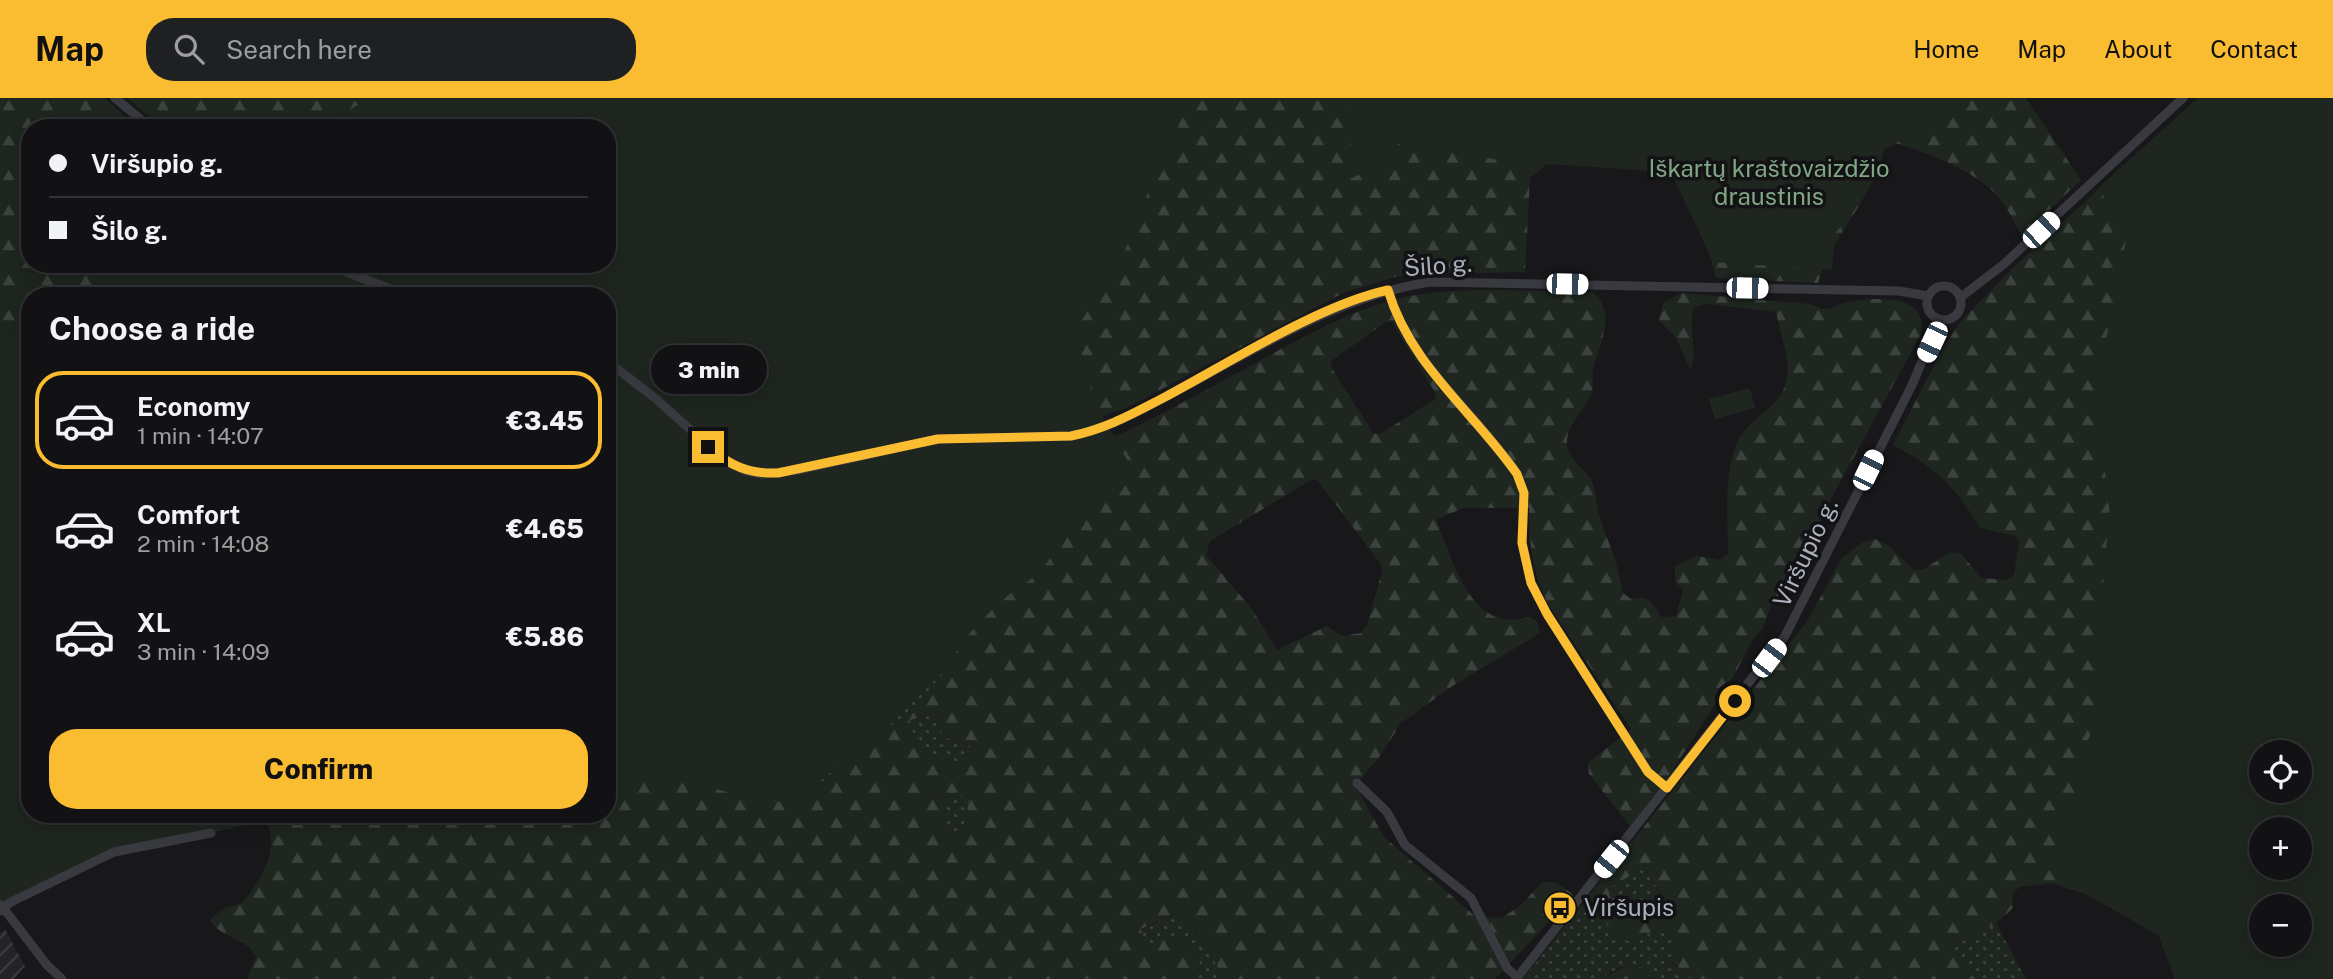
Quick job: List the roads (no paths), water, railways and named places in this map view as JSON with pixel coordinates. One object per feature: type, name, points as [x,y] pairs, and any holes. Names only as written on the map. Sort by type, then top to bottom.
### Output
[{"type":"street","points":[[115,98],[140,119]]},
{"type":"street","name":"Viršupio g.","points":[[1517,978],[1753,680],[1795,621],[1913,383],[1939,320],[1950,320],[1959,313],[1961,297],[2004,264],[2183,98]]},
{"type":"street","points":[[349,273],[385,287]]},
{"type":"street","name":"Šilo g.","points":[[616,368],[655,398],[723,459],[746,471],[778,473],[938,439],[1071,436],[1091,432],[1129,416],[1330,311],[1388,290],[1456,281],[1899,291],[1928,296]]},
{"type":"street","points":[[1939,320],[1928,310],[1928,296],[1936,288],[1945,285],[1955,289],[1961,297]]},
{"type":"street","points":[[1388,290],[1406,333],[1438,380],[1517,474],[1524,493],[1522,543],[1536,594],[1648,772],[1667,788]]},
{"type":"street","points":[[1357,783],[1387,812],[1399,838],[1417,857],[1471,898],[1507,968],[1517,978]]},
{"type":"street","points":[[62,979],[47,965],[1,908],[114,852],[211,834]]},
{"type":"place","name":"Viršupis","points":[[1560,908]]},
{"type":"park label","name":"Iškartų kraštovaizdžio draustinis","points":[[1769,183]]}]
